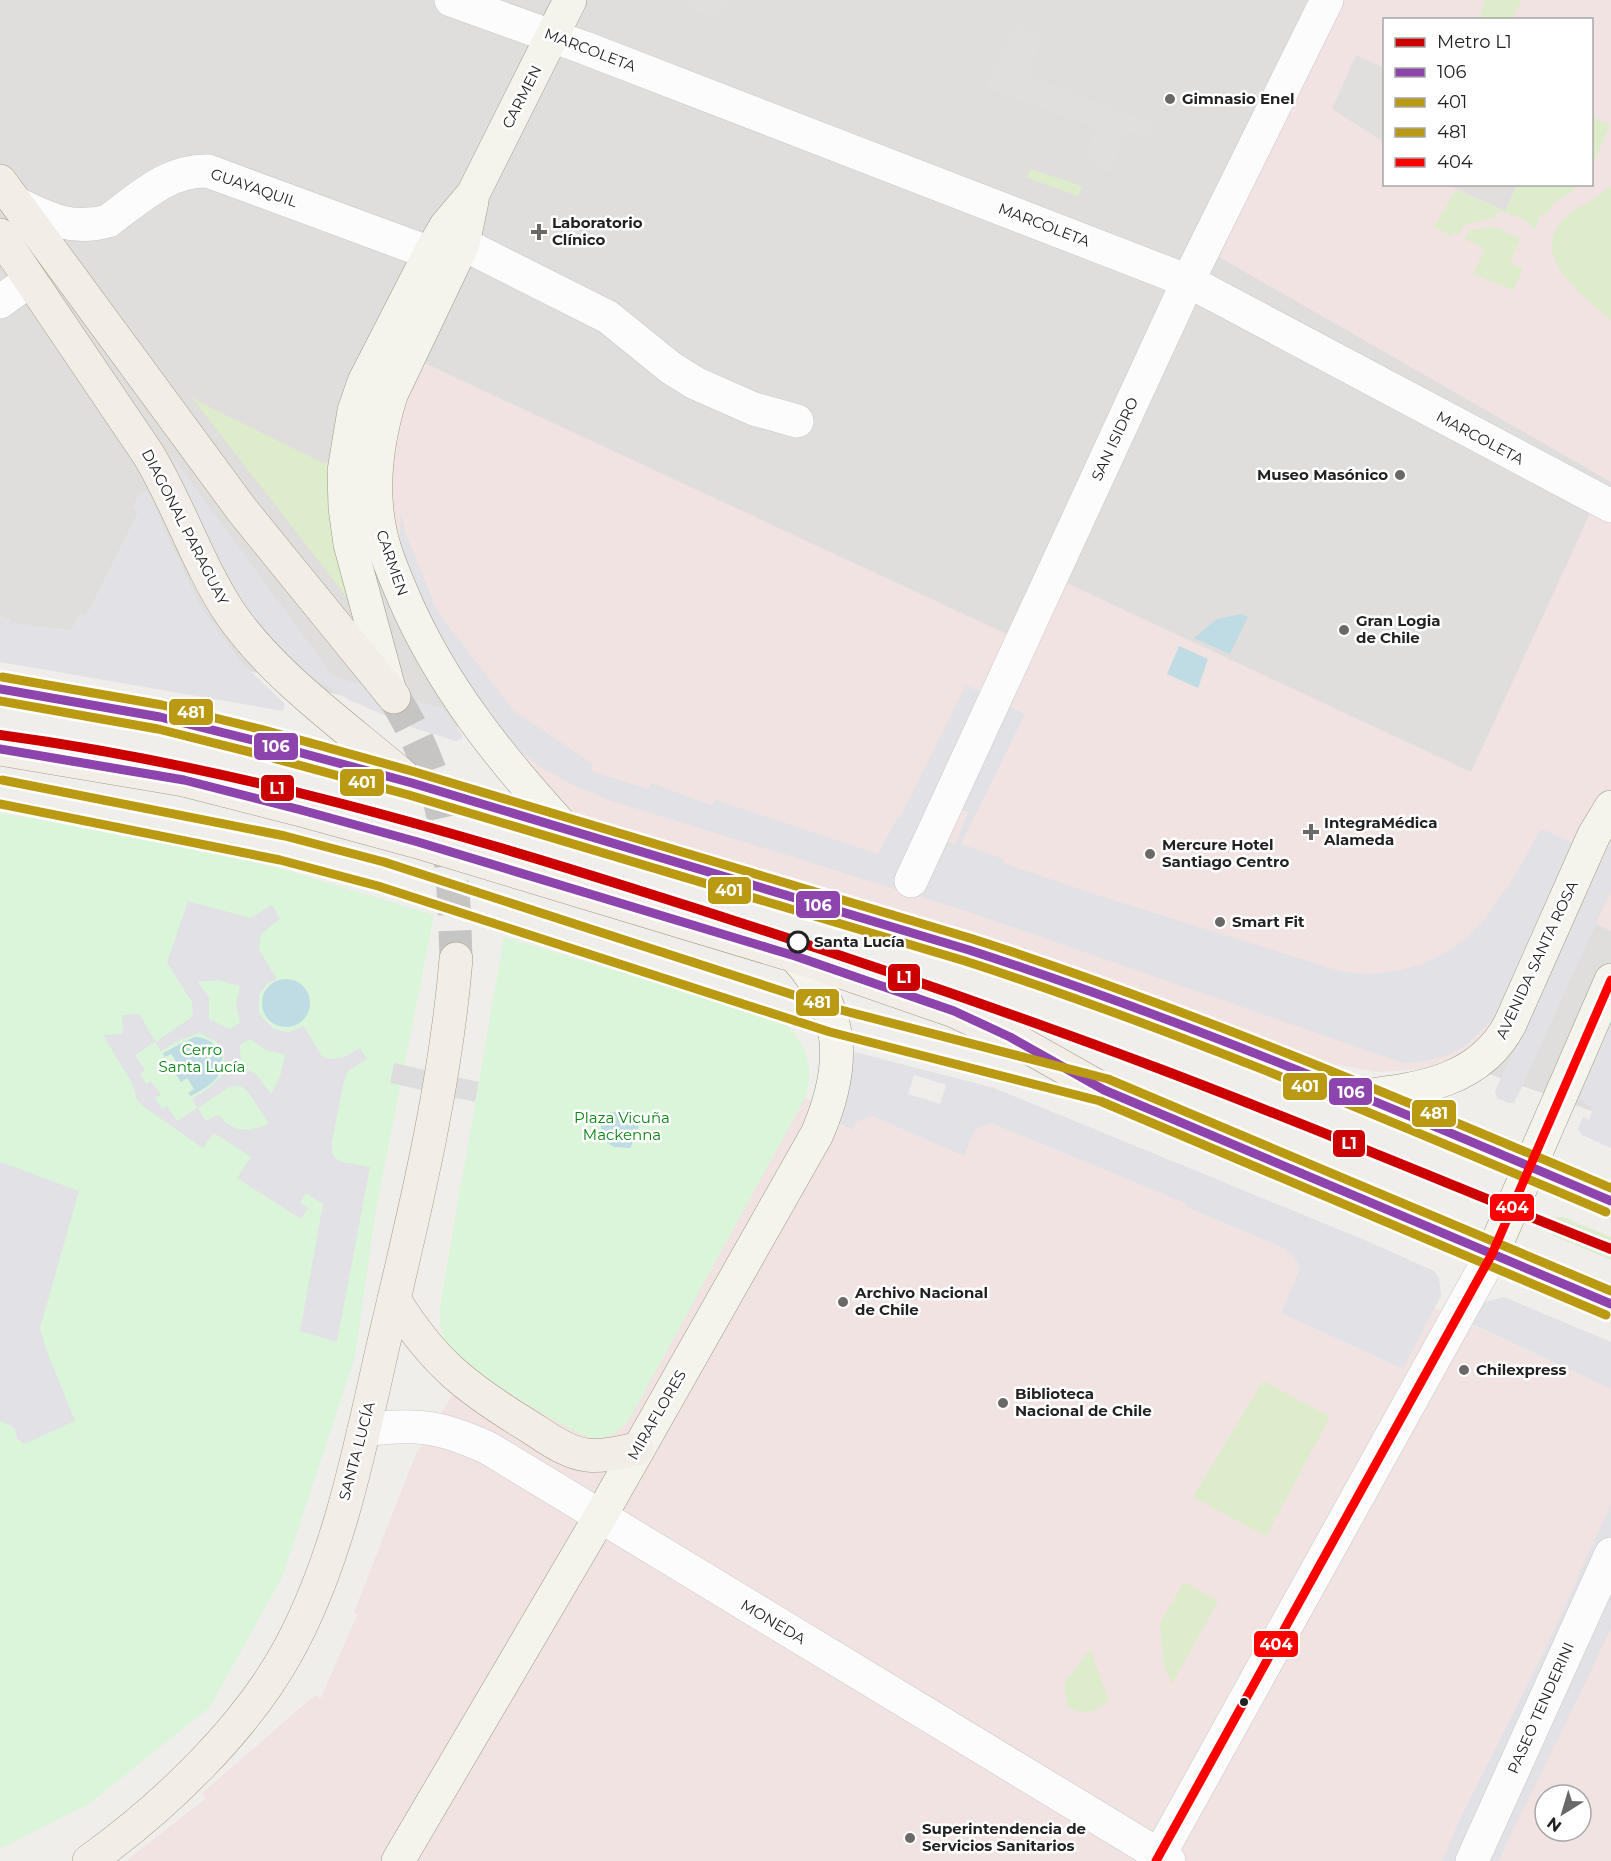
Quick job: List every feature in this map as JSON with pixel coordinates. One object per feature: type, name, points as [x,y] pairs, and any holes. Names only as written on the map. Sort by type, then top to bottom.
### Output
[{"type":"main road","name":"CARMEN","points":[[9,193],[242,510],[392,694],[350,544],[345,508],[344,471],[352,421],[364,382],[430,253],[446,226],[473,194],[570,0]]},
{"type":"main road","name":"CARMEN","points":[[473,194],[463,244],[392,395],[383,420],[375,473],[379,525],[385,551],[411,613],[452,688],[510,769],[564,828]]},
{"type":"main road","name":"DIAGONAL PARAGUAY","points":[[0,235],[129,423],[163,478],[217,592],[245,633],[309,696],[412,783]]},
{"type":"main road","points":[[0,689],[160,717],[412,783],[1049,976],[1363,1096],[1611,1201]]},
{"type":"main road","points":[[0,749],[184,780],[301,810],[418,842],[795,956],[954,1011],[1010,1037],[1104,1090],[1611,1304]]},
{"type":"main road","name":"AVENIDA SANTA ROSA","points":[[1363,1096],[1411,1090],[1454,1078],[1472,1068],[1493,1050],[1510,1024],[1594,835],[1611,807]]},
{"type":"main road","name":"MIRAFLORES","points":[[398,1861],[600,1517],[782,1197],[829,1106],[837,1064],[834,1021],[819,987],[795,956]]},
{"type":"main road","name":"SANTA LUCÍA","points":[[89,1861],[146,1815],[203,1762],[257,1701],[290,1649],[318,1584],[335,1535],[364,1430],[429,1149],[445,1059],[456,959]]},
{"type":"main road","points":[[1492,1254],[1611,980]]},
{"type":"main road","points":[[394,1299],[428,1350],[454,1376],[484,1399],[549,1439],[585,1455],[604,1456],[637,1449]]},
{"type":"street","name":"MARCOLETA","points":[[451,0],[552,36],[1188,281],[1611,506]]},
{"type":"street","name":"SAN ISIDRO","points":[[911,881],[1188,281],[1327,0]]},
{"type":"street","name":"GUAYAQUIL","points":[[9,193],[55,222],[70,225],[97,224],[108,221],[172,176],[189,171],[208,171],[430,253]]},
{"type":"street","points":[[463,244],[608,317],[671,368],[694,383],[754,410],[797,421]]},
{"type":"street","points":[[0,302],[30,280]]},
{"type":"street","points":[[1162,1859],[1492,1254]]},
{"type":"street","name":"MONEDA","points":[[364,1430],[432,1427],[459,1434],[488,1448],[1162,1859]]},
{"type":"street","name":"PASEO TENDERINI","points":[[1472,1861],[1611,1554]]},
{"type":"shaded area","points":[[0,0],[1611,0],[1611,1118],[737,802],[116,635],[0,623]]},
{"type":"shaded area","points":[[689,0],[729,0],[719,20],[686,7]]},
{"type":"shaded area","points":[[1342,0],[1611,0],[1611,482],[1219,257]]},
{"type":"shaded area","points":[[1015,24],[1043,35],[1028,75],[1153,124],[1147,138],[1126,131],[1111,173],[1092,166],[1094,160],[1085,157],[1096,128],[985,87]]},
{"type":"shaded area","points":[[1356,55],[1383,68],[1383,141],[1332,109]]},
{"type":"shaded area","points":[[1450,186],[1517,186],[1505,211]]},
{"type":"shaded area","points":[[420,361],[1026,643],[1058,579],[1471,772],[1593,507],[1611,516],[1611,931],[1555,906],[1484,1041],[1442,1068],[1377,1072],[1322,1062],[1047,957],[575,814],[532,777],[388,527],[393,425]]},
{"type":"shaded area","points":[[170,453],[333,676],[443,708],[462,735],[462,739],[456,741],[414,728],[349,700],[311,677],[286,655],[242,606],[208,544]]},
{"type":"shaded area","points":[[147,490],[199,604],[241,662],[285,704],[283,711],[0,662],[0,616],[11,619],[10,622],[64,630],[72,628],[80,614],[86,616],[138,512],[132,508],[139,494]]},
{"type":"shaded area","points":[[401,512],[405,532],[437,611],[513,710],[593,764],[591,771],[648,789],[651,783],[711,805],[716,800],[878,854],[898,817],[900,818],[966,685],[1025,714],[961,844],[1004,859],[1003,863],[1097,895],[1343,972],[1369,974],[1397,971],[1423,964],[1447,952],[1484,920],[1514,877],[1541,829],[1574,843],[1493,1019],[1465,1046],[1448,1055],[1426,1061],[1403,1063],[969,912],[609,800],[575,786],[542,768],[513,746],[465,694],[399,547]],"holes":[[[948,804],[968,812],[955,845],[935,836]]]},
{"type":"shaded area","points":[[1611,841],[1611,891],[1520,1091],[1514,1103],[1508,1103],[1497,1098],[1495,1091]]},
{"type":"shaded area","points":[[188,901],[250,918],[272,905],[280,919],[261,934],[259,950],[277,979],[269,982],[259,994],[259,1013],[272,1028],[282,1031],[289,1032],[304,1026],[321,1055],[327,1059],[342,1058],[360,1048],[367,1059],[348,1071],[344,1080],[332,1142],[332,1152],[335,1158],[342,1162],[370,1167],[337,1342],[300,1331],[323,1204],[306,1193],[300,1203],[308,1208],[301,1219],[237,1178],[251,1157],[214,1133],[203,1148],[144,1107],[137,1100],[132,1083],[103,1035],[123,1034],[122,1015],[139,1014],[156,1042],[193,1016],[192,1002],[167,963]],"holes":[[[218,980],[240,986],[236,1003],[240,1023],[230,1029],[209,1019],[209,998],[198,982]],[[200,1033],[217,1042],[224,1053],[225,1072],[210,1087],[192,1099],[197,1108],[177,1121],[167,1106],[162,1109],[155,1098],[161,1095],[151,1081],[146,1084],[140,1074],[145,1070],[135,1055],[155,1042],[161,1051],[180,1040]],[[250,1039],[267,1051],[285,1054],[280,1077],[271,1094],[255,1073],[241,1068],[240,1045]],[[231,1086],[242,1087],[249,1093],[269,1124],[250,1130],[238,1129],[229,1125],[218,1115],[206,1121],[198,1108]]]},
{"type":"shaded area","points":[[1611,1020],[1611,1148],[1582,1135],[1578,1129],[1583,1117],[1589,1120],[1593,1109],[1580,1099],[1584,1080]]},
{"type":"shaded area","points":[[855,1052],[994,1088],[1367,1241],[1434,1271],[1439,1278],[1441,1296],[1403,1369],[1281,1313],[1300,1268],[1295,1259],[1283,1248],[1186,1207],[1187,1204],[991,1123],[975,1130],[964,1156],[872,1116],[856,1122],[852,1130],[834,1120]],"holes":[[[914,1075],[946,1085],[940,1104],[908,1094]]]},
{"type":"shaded area","points":[[805,1098],[837,1115],[834,1120],[851,1130],[856,1122],[872,1116],[963,1155],[975,1130],[991,1123],[1187,1204],[1186,1207],[1283,1248],[1295,1259],[1300,1268],[1281,1313],[1403,1369],[1435,1308],[1611,1389],[1611,1861],[126,1861],[206,1798],[202,1793],[315,1695],[321,1698],[357,1615],[354,1612],[416,1454],[469,1368],[625,1425]]},
{"type":"shaded area","points":[[0,1162],[79,1191],[40,1328],[75,1421],[24,1444],[17,1438],[15,1428],[0,1421]]},
{"type":"shaded area","points":[[1504,1297],[1611,1342],[1611,1389],[1467,1322],[1482,1303]]},
{"type":"shaded area","points":[[1611,1504],[1611,1628],[1588,1677],[1536,1783],[1533,1783],[1533,1789],[1498,1861],[1442,1861],[1459,1821],[1543,1654]]},
{"type":"green space","points":[[1485,0],[1521,0],[1514,18],[1480,16]]},
{"type":"green space","points":[[1593,117],[1610,125],[1593,165]]},
{"type":"green space","points":[[1030,169],[1082,186],[1078,196],[1027,178]]},
{"type":"green space","points":[[1517,186],[1580,186],[1554,203],[1545,215],[1541,214],[1535,229],[1517,216],[1506,213],[1495,213],[1495,218],[1465,224],[1459,235],[1454,232],[1451,236],[1434,227],[1456,190],[1505,211]]},
{"type":"green space","points":[[1608,187],[1611,188],[1611,320],[1563,274],[1555,260],[1552,245],[1555,231],[1567,216],[1599,196]]},
{"type":"green space","points":[[1495,227],[1520,239],[1510,262],[1523,269],[1513,290],[1473,274],[1485,249],[1465,239],[1470,230]]},
{"type":"green space","points":[[190,395],[201,403],[323,463],[332,463],[352,604]]},
{"type":"green space","name":"Cerro Santa Lucía","points":[[0,813],[115,832],[275,867],[434,915],[376,1209],[355,1357],[282,1577],[210,1707],[89,1804],[0,1849]]},
{"type":"green space","name":"Plaza Vicuña Mackenna","points":[[504,937],[779,1019],[796,1036],[806,1054],[809,1075],[805,1098],[631,1416],[620,1429],[605,1437],[593,1438],[564,1426],[496,1385],[450,1349],[441,1329],[440,1306]]},
{"type":"green space","points":[[1556,1217],[1562,1217],[1611,1237],[1611,1260],[1552,1235],[1549,1229]]},
{"type":"green space","points":[[1263,1381],[1330,1417],[1266,1536],[1193,1497]]},
{"type":"green space","points":[[1184,1582],[1218,1601],[1172,1684],[1164,1665],[1160,1623]]},
{"type":"green space","points":[[1090,1649],[1109,1701],[1084,1713],[1068,1707],[1064,1684]]},
{"type":"water","points":[[1241,614],[1248,617],[1230,654],[1194,638],[1217,619]]},
{"type":"water","points":[[1179,646],[1208,659],[1198,688],[1167,674]]},
{"type":"water","points":[[281,979],[291,979],[303,986],[310,998],[310,1008],[303,1020],[291,1027],[281,1027],[266,1016],[262,1008],[262,998],[273,983]]},
{"type":"water","points":[[194,1037],[214,1044],[223,1061],[218,1076],[206,1088],[191,1096],[188,1093],[194,1089],[187,1078],[181,1082],[172,1068],[178,1064],[171,1054],[165,1057],[163,1053]]},
{"type":"water","points":[[610,1112],[624,1112],[639,1120],[638,1133],[630,1148],[614,1147],[602,1139],[601,1125]]},
{"type":"pier","points":[[394,1063],[479,1082],[475,1102],[390,1083]]},
{"type":"tunnel","points":[[394,697],[426,761],[445,823],[453,887],[456,959]]},
{"type":"metro line","name":"L1","points":[[0,735],[160,762],[317,798],[473,840],[695,908],[896,974],[1160,1069],[1611,1249]]},
{"type":"transit line","name":"481","points":[[2,677],[162,705],[264,730],[415,772],[973,939],[1135,995],[1295,1056],[1611,1188]]},
{"type":"transit line","name":"106","points":[[0,689],[160,717],[261,742],[412,783],[969,950],[1051,977],[1293,1068],[1611,1201]]},
{"type":"transit line","name":"401","points":[[0,701],[158,729],[258,754],[409,795],[965,961],[1208,1048],[1606,1212]]},
{"type":"transit line","name":"106","points":[[0,749],[184,780],[301,810],[418,842],[795,956],[954,1011],[1010,1037],[1104,1090],[1611,1304]]},
{"type":"transit line","name":"481","points":[[2,780],[285,836],[384,862],[837,1009],[1108,1079],[1611,1291]]},
{"type":"transit line","name":"401","points":[[0,804],[280,860],[378,886],[830,1032],[1100,1101],[1606,1315]]},
{"type":"transit line","name":"404","points":[[1156,1861],[1492,1254],[1611,980]]},
{"type":"place","name":"Gimnasio Enel","points":[[1170,99]]},
{"type":"place","name":"Laboratorio Clínico","points":[[539,232]]},
{"type":"place","name":"Museo Masónico","points":[[1400,475]]},
{"type":"place","name":"Gran Logia de Chile","points":[[1344,630]]},
{"type":"place","name":"IntegraMédica Alameda","points":[[1311,832]]},
{"type":"place","name":"Mercure Hotel Santiago Centro","points":[[1150,854]]},
{"type":"place","name":"Smart Fit","points":[[1220,922]]},
{"type":"place","name":"Santa Lucía","points":[[798,942]]},
{"type":"place","name":"Archivo Nacional de Chile","points":[[843,1302]]},
{"type":"place","name":"Chilexpress","points":[[1464,1370]]},
{"type":"place","name":"Biblioteca Nacional de Chile","points":[[1003,1403]]},
{"type":"place","name":"Superintendencia de Servicios Sanitarios","points":[[910,1838]]}]
